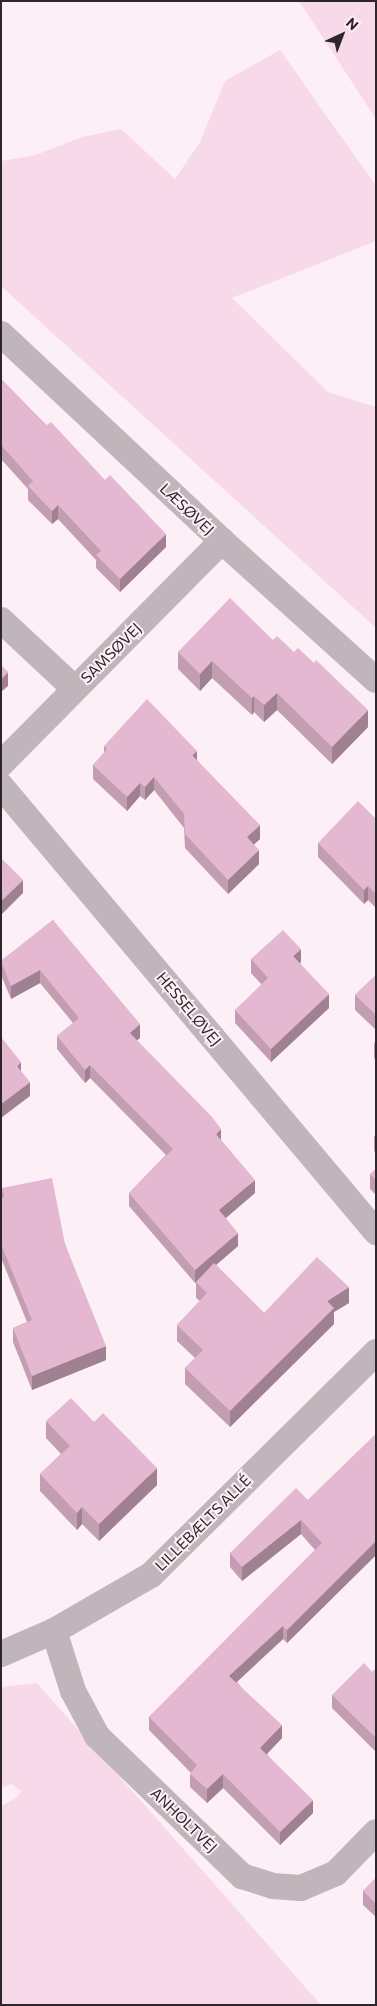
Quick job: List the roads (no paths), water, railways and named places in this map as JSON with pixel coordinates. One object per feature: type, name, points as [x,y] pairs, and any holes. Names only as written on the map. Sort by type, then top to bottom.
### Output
[{"type":"street","name":"LÆSØVEJ","points":[[1,334],[222,541],[376,680]]},
{"type":"street","name":"SAMSØVEJ","points":[[1,764],[222,541]]},
{"type":"street","points":[[1,620],[76,689]]},
{"type":"street","name":"HESSELØVEJ","points":[[1,786],[376,1232]]},
{"type":"street","name":"LILLEBÆLTS ALLÉ","points":[[1,1654],[54,1631],[151,1575],[376,1352]]},
{"type":"street","name":"ANHOLTVEJ","points":[[54,1631],[73,1692],[97,1736],[242,1876],[273,1886],[301,1888],[336,1873],[376,1832]]}]
